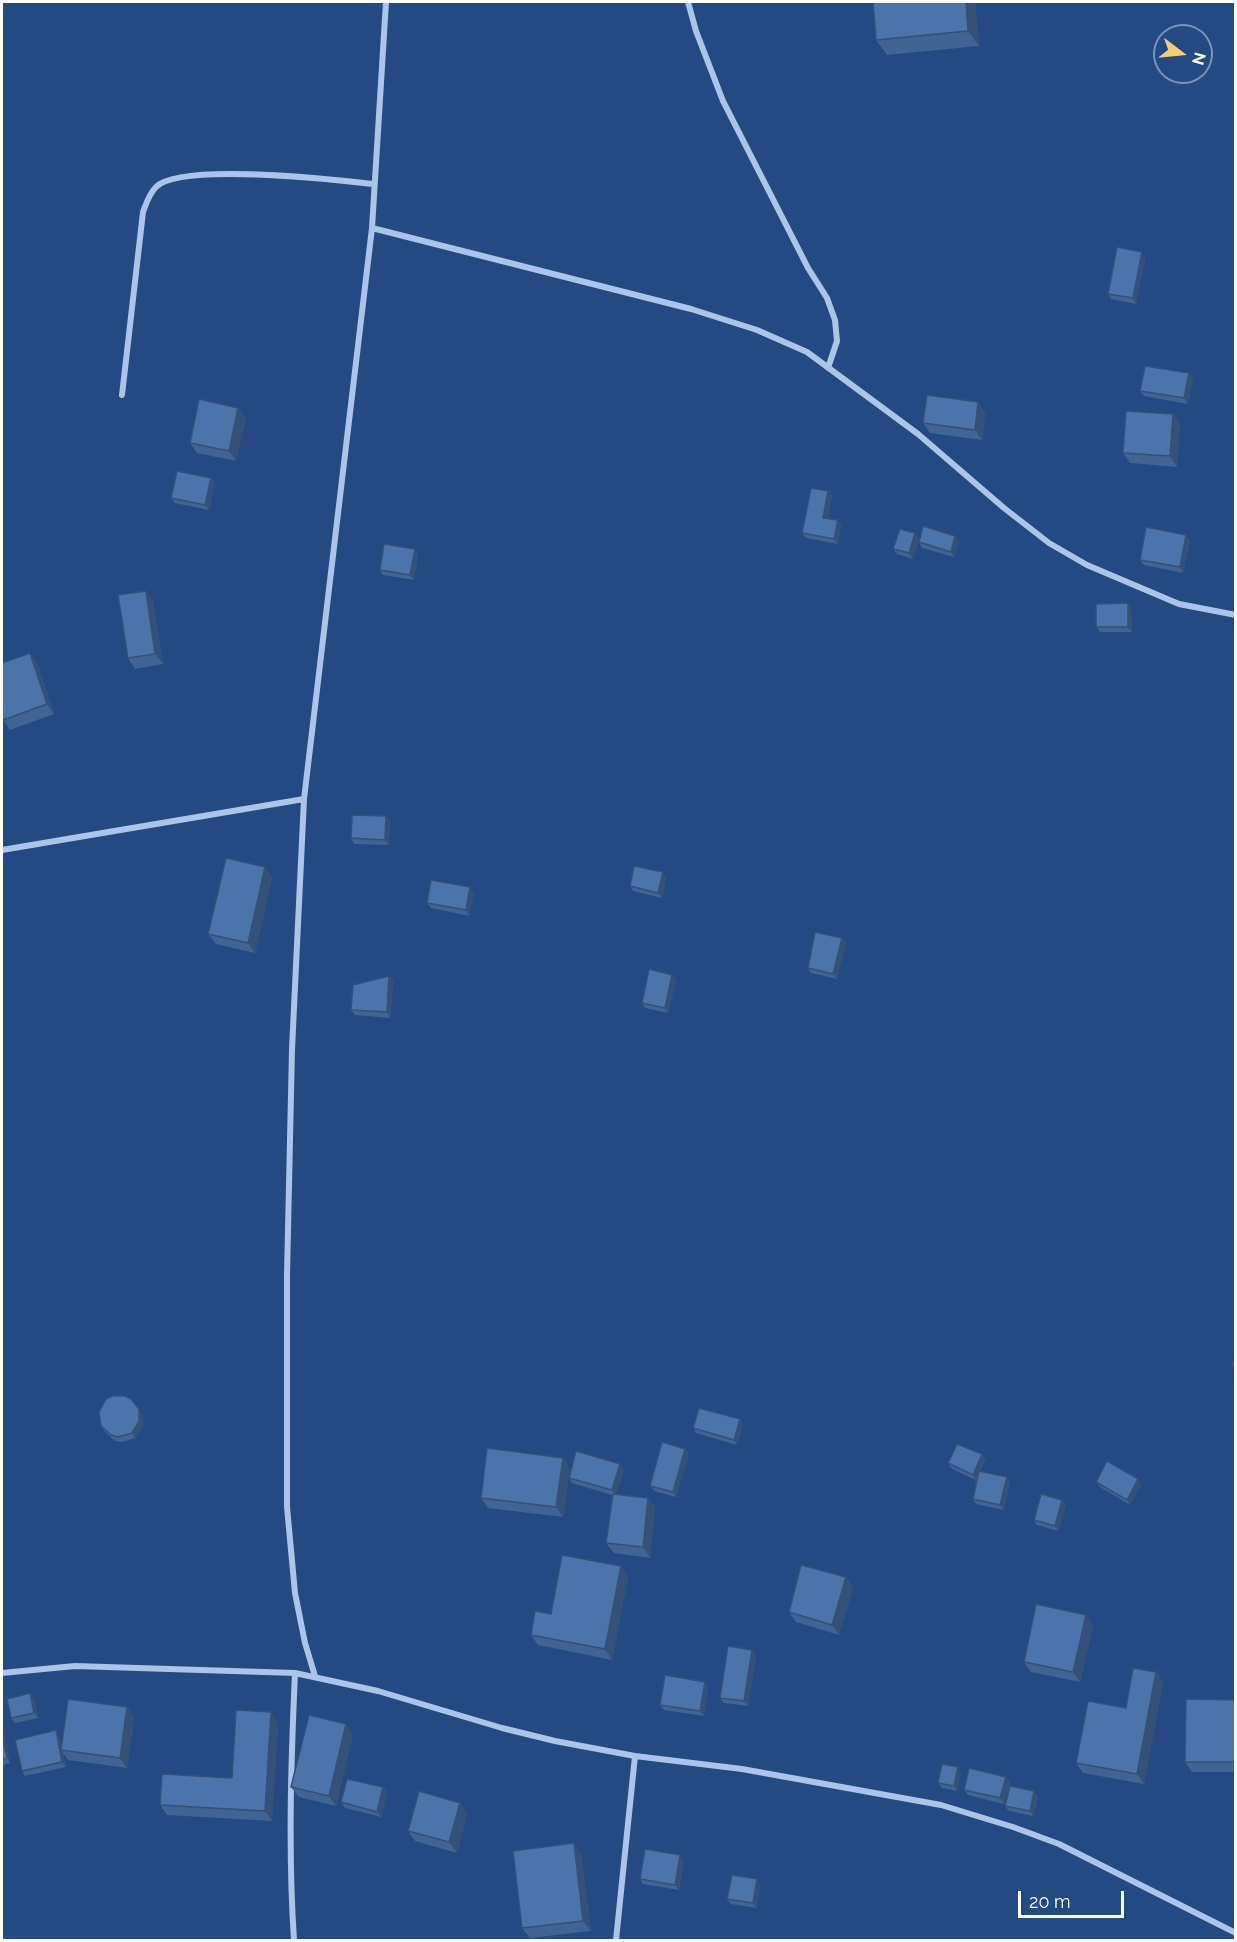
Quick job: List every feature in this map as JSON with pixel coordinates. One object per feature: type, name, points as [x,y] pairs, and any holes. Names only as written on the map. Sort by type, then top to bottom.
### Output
[{"type":"street","points":[[315,1676],[305,1643],[295,1593],[287,1507],[287,1275],[304,799],[372,228],[386,2]]},
{"type":"street","points":[[688,2],[696,31],[723,101],[808,268],[827,298],[835,320],[837,340],[828,368]]},
{"type":"street","points":[[122,395],[143,212],[156,187],[174,179],[263,174],[374,184]]},
{"type":"street","points":[[372,228],[691,309],[757,330],[807,352],[918,434],[1004,508],[1049,543],[1087,565],[1179,604],[1236,615]]},
{"type":"street","points":[[2,850],[304,799]]},
{"type":"street","points":[[2,1672],[75,1666],[295,1673],[378,1691],[502,1728],[555,1741],[635,1756],[742,1768],[951,1808],[1013,1827],[1059,1845],[1236,1933]]},
{"type":"street","points":[[294,1941],[290,1792],[295,1673]]},
{"type":"street","points":[[616,1941],[635,1756]]},
{"type":"building","points":[[873,2],[966,2],[968,31],[876,40]]},
{"type":"building","points":[[1117,247],[1142,252],[1133,298],[1108,294]]},
{"type":"building","points":[[1145,366],[1189,373],[1184,398],[1140,391]]},
{"type":"building","points":[[927,395],[978,402],[975,430],[923,423]]},
{"type":"building","points":[[199,399],[238,408],[229,451],[190,443]]},
{"type":"building","points":[[1126,411],[1173,414],[1170,456],[1123,453]]},
{"type":"building","points":[[177,471],[211,478],[205,505],[171,498]]},
{"type":"building","points":[[811,488],[828,491],[823,518],[838,520],[834,539],[802,533]]},
{"type":"building","points":[[923,526],[955,536],[951,552],[919,542]]},
{"type":"building","points":[[1146,527],[1186,535],[1180,567],[1140,560]]},
{"type":"building","points":[[900,529],[915,533],[909,553],[893,549]]},
{"type":"building","points":[[384,544],[415,549],[410,575],[380,570]]},
{"type":"building","points":[[146,591],[155,654],[128,658],[118,595]]},
{"type":"building","points":[[1128,603],[1128,627],[1096,627],[1096,604]]},
{"type":"building","points":[[30,653],[47,704],[3,720],[2,663]]},
{"type":"building","points":[[352,815],[386,816],[385,840],[351,838]]},
{"type":"building","points":[[226,858],[265,867],[248,943],[208,934]]},
{"type":"building","points":[[634,866],[663,872],[658,893],[630,886]]},
{"type":"building","points":[[431,880],[470,887],[466,910],[427,903]]},
{"type":"building","points":[[815,932],[842,938],[833,974],[808,968]]},
{"type":"building","points":[[649,969],[672,975],[665,1008],[642,1003]]},
{"type":"building","points":[[389,976],[387,1012],[351,1010],[353,985]]},
{"type":"building","points":[[1236,1354],[1236,1366],[1232,1366]]},
{"type":"building","points":[[112,1396],[125,1396],[131,1399],[139,1409],[139,1421],[132,1433],[118,1437],[111,1435],[101,1426],[99,1412],[106,1399]]},
{"type":"building","points":[[699,1408],[740,1419],[734,1440],[693,1428]]},
{"type":"building","points":[[662,1442],[685,1449],[673,1492],[650,1486]]},
{"type":"building","points":[[957,1444],[982,1454],[973,1475],[948,1463]]},
{"type":"building","points":[[487,1448],[563,1458],[556,1507],[481,1498]]},
{"type":"building","points":[[576,1451],[620,1464],[612,1490],[569,1478]]},
{"type":"building","points":[[1107,1461],[1138,1479],[1127,1500],[1096,1482]]},
{"type":"building","points":[[979,1471],[1007,1477],[1000,1505],[973,1499]]},
{"type":"building","points":[[613,1494],[648,1498],[643,1547],[606,1543]]},
{"type":"building","points":[[1041,1494],[1062,1500],[1055,1526],[1034,1520]]},
{"type":"building","points":[[562,1555],[621,1566],[605,1649],[531,1635],[535,1611],[551,1614]]},
{"type":"building","points":[[801,1565],[846,1577],[832,1625],[789,1612]]},
{"type":"building","points":[[1036,1604],[1086,1615],[1073,1672],[1024,1662]]},
{"type":"building","points":[[728,1646],[752,1650],[744,1701],[720,1698]]},
{"type":"building","points":[[1133,1668],[1156,1672],[1137,1774],[1076,1763],[1088,1701],[1126,1708]]},
{"type":"building","points":[[665,1675],[705,1682],[700,1711],[660,1705]]},
{"type":"building","points":[[30,1693],[34,1713],[11,1718],[7,1699]]},
{"type":"building","points":[[68,1699],[127,1707],[120,1758],[61,1750]]},
{"type":"building","points":[[1186,1699],[1236,1700],[1235,1762],[1185,1762]]},
{"type":"building","points":[[236,1710],[271,1712],[265,1811],[160,1805],[162,1774],[232,1778]]},
{"type":"building","points":[[309,1715],[346,1724],[329,1796],[291,1787]]},
{"type":"building","points":[[56,1730],[62,1762],[22,1771],[15,1740]]},
{"type":"building","points":[[2,1736],[7,1758],[2,1759]]},
{"type":"building","points":[[942,1764],[958,1767],[954,1786],[938,1783]]},
{"type":"building","points":[[969,1768],[1006,1777],[1000,1798],[964,1790]]},
{"type":"building","points":[[347,1779],[383,1787],[377,1812],[341,1802]]},
{"type":"building","points":[[1010,1786],[1034,1791],[1030,1811],[1005,1806]]},
{"type":"building","points":[[419,1791],[460,1803],[449,1842],[408,1831]]},
{"type":"building","points":[[574,1843],[583,1921],[522,1928],[513,1851]]},
{"type":"building","points":[[645,1849],[680,1855],[675,1885],[640,1879]]},
{"type":"building","points":[[732,1875],[757,1879],[753,1903],[727,1899]]}]
